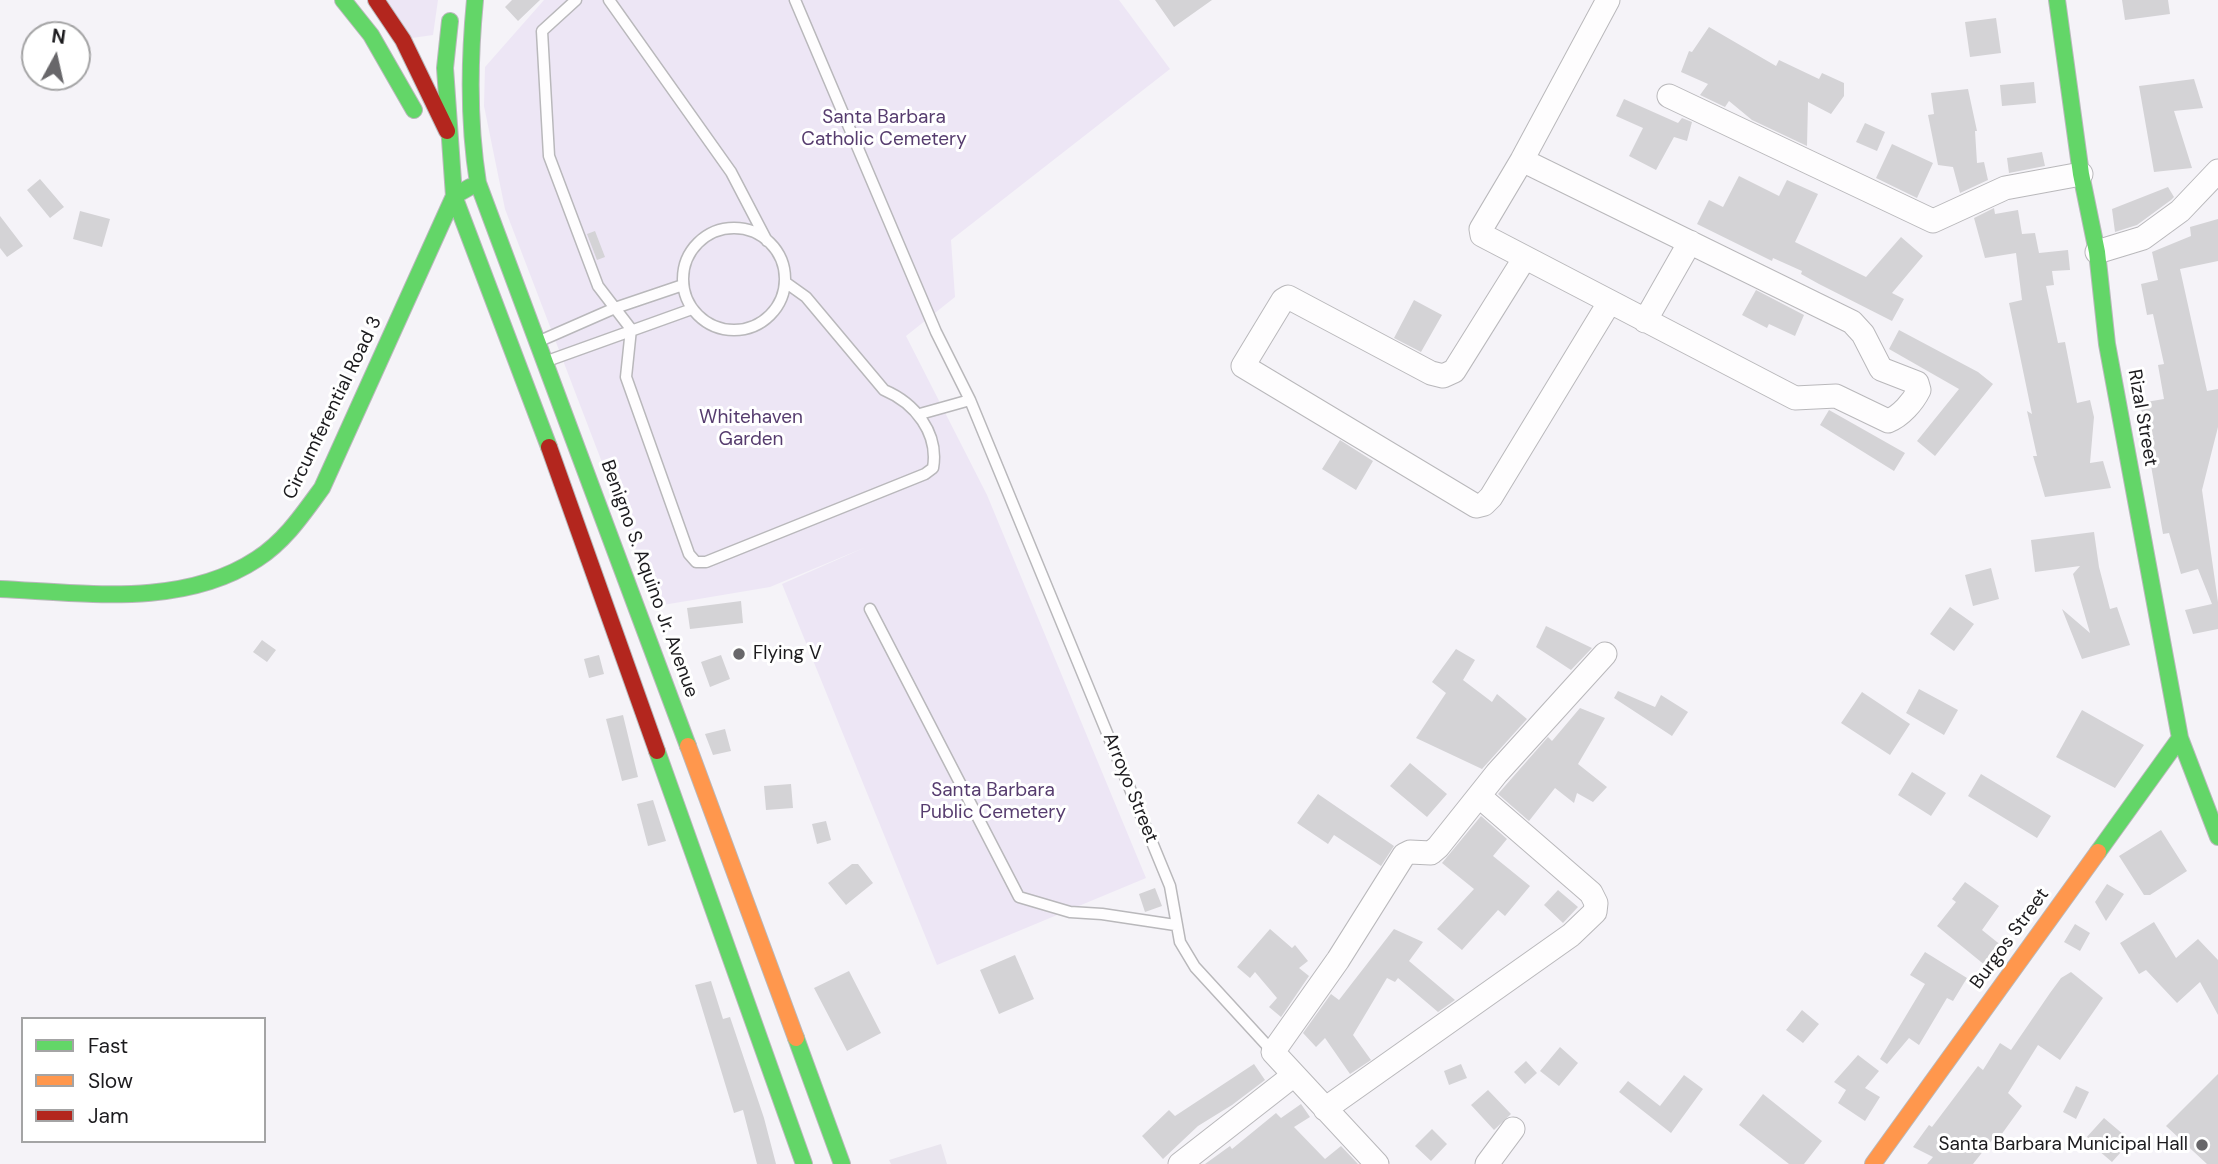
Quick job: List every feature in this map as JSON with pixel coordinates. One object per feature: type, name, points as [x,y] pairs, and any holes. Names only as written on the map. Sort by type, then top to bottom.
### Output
[{"type":"main road","points":[[343,0],[371,35],[406,93],[422,127]]},
{"type":"main road","points":[[376,0],[403,40],[447,130],[478,183],[454,196]]},
{"type":"main road","points":[[453,0],[445,68],[447,130],[454,196]]},
{"type":"main road","name":"Benigno S. Aquino Jr. Avenue","points":[[475,0],[470,65],[470,134],[478,183],[547,361],[842,1164]]},
{"type":"main road","name":"Rizal Street","points":[[2057,0],[2081,174],[2097,252],[2107,344],[2180,738],[2218,837]]},
{"type":"main road","points":[[433,150],[515,351],[804,1164]]},
{"type":"main road","name":"Circumferential Road 3","points":[[0,589],[131,594],[180,591],[220,580],[253,563],[279,543],[305,514],[321,488],[454,196]]},
{"type":"main road","name":"Burgos Street","points":[[1873,1164],[2180,738]]},
{"type":"street","points":[[1522,160],[1852,322],[1863,334],[1881,369],[1917,383],[1919,390],[1916,397],[1896,418],[1888,421],[1836,396],[1795,398],[1482,235],[1481,229],[1522,160],[1608,0]]},
{"type":"street","points":[[1669,96],[1933,221],[2005,188],[2081,174]]},
{"type":"street","points":[[2097,252],[2143,237],[2180,211],[2218,171]]},
{"type":"street","points":[[1646,321],[1690,242]]},
{"type":"street","points":[[1524,259],[1454,371],[1443,376],[1431,373],[1289,297],[1283,300],[1243,366],[1476,506],[1484,504],[1491,497],[1609,303]]},
{"type":"street","points":[[1273,1052],[1338,960],[1404,856],[1410,852],[1434,851],[1605,654]]},
{"type":"street","points":[[1325,1109],[1553,948],[1594,912],[1596,904],[1591,892],[1479,796]]},
{"type":"street","name":"Arroyo Street","points":[[1273,1052],[1377,1164]]},
{"type":"street","points":[[1180,1164],[1294,1075]]},
{"type":"street","points":[[1487,1164],[1513,1129]]},
{"type":"lane","points":[[576,0],[542,31],[549,156],[598,286],[631,329],[626,377],[689,554],[696,562],[706,562],[925,474],[933,468],[936,453],[920,414],[901,397],[884,390],[806,297],[785,282]]},
{"type":"lane","points":[[609,0],[731,172],[767,241],[780,257],[785,282],[774,311],[748,328],[733,330],[717,327],[703,320],[692,309],[683,285],[684,267],[691,251],[702,239],[718,231],[744,230],[767,241]]},
{"type":"lane","name":"Arroyo Street","points":[[796,0],[951,364],[970,400],[1170,886],[1180,942],[1195,967],[1273,1052]]},
{"type":"lane","points":[[515,351],[615,308],[683,285]]},
{"type":"lane","points":[[521,370],[692,309]]},
{"type":"lane","points":[[920,414],[970,400]]},
{"type":"lane","points":[[870,608],[1019,897],[1070,912],[1175,925]]},
{"type":"shaded area","points":[[941,1144],[947,1164],[891,1164],[889,1160]]},
{"type":"green space","points":[[387,0],[438,0],[433,35],[412,38]]},
{"type":"green space","points":[[544,0],[1119,0],[1170,69],[951,240],[955,297],[906,336],[987,495],[1146,878],[937,965],[782,584],[866,547],[770,587],[657,606],[505,209],[484,106],[485,67]]},
{"type":"building","points":[[512,0],[540,0],[518,21],[505,7]]},
{"type":"building","points":[[1155,0],[1212,0],[1174,27]]},
{"type":"building","points":[[2122,0],[2168,0],[2170,14],[2125,20]]},
{"type":"building","points":[[1996,18],[2001,53],[1970,57],[1965,22]]},
{"type":"building","points":[[1709,27],[1776,66],[1779,60],[1819,79],[1822,73],[1844,83],[1844,96],[1831,114],[1808,102],[1807,146],[1752,120],[1729,101],[1725,107],[1700,95],[1708,84],[1681,72],[1689,51],[1692,52]]},
{"type":"building","points":[[2194,79],[2203,108],[2174,111],[2192,168],[2154,172],[2139,86]]},
{"type":"building","points":[[2034,82],[2036,103],[2002,106],[2000,85]]},
{"type":"building","points":[[1968,89],[1977,131],[1977,163],[1984,162],[1988,180],[1960,193],[1953,167],[1938,165],[1928,115],[1934,114],[1931,93]]},
{"type":"building","points":[[1624,99],[1678,123],[1682,118],[1692,122],[1687,141],[1674,137],[1656,170],[1629,156],[1643,128],[1616,116]]},
{"type":"building","points":[[1865,123],[1885,132],[1877,151],[1856,142]]},
{"type":"building","points":[[1892,144],[1933,163],[1917,198],[1876,178]]},
{"type":"building","points":[[2042,152],[2045,166],[2009,173],[2007,158]]},
{"type":"building","points":[[1739,176],[1779,196],[1787,180],[1818,194],[1795,242],[1866,277],[1901,237],[1923,256],[1892,293],[1904,299],[1892,321],[1801,274],[1802,271],[1773,258],[1772,261],[1697,224],[1709,200],[1723,207]]},
{"type":"building","points":[[40,179],[64,207],[50,218],[27,190]]},
{"type":"building","points":[[2168,187],[2174,197],[2171,200],[2137,225],[2115,232],[2112,209]]},
{"type":"building","points":[[1994,208],[1995,214],[2018,210],[2022,234],[2035,233],[2039,253],[2068,250],[2070,270],[2052,271],[2054,285],[2046,286],[2058,343],[2065,342],[2077,403],[2090,400],[2094,417],[2090,463],[2103,461],[2111,488],[2045,497],[2033,456],[2037,456],[2027,411],[2032,414],[2009,303],[2022,300],[2016,253],[1985,258],[1974,218]]},
{"type":"building","points":[[80,211],[110,219],[102,247],[73,239]]},
{"type":"building","points":[[0,216],[23,246],[7,257],[0,248]]},
{"type":"building","points":[[2218,219],[2218,261],[2180,269],[2207,391],[2218,389],[2218,427],[2202,490],[2218,602],[2218,629],[2193,634],[2185,610],[2212,604],[2198,569],[2181,574],[2169,533],[2163,534],[2140,403],[2164,399],[2158,365],[2164,364],[2153,314],[2147,315],[2141,284],[2158,280],[2152,252],[2191,236],[2190,227]]},
{"type":"building","points":[[595,231],[605,257],[597,260],[587,234]]},
{"type":"building","points":[[1756,290],[1804,315],[1795,336],[1769,324],[1767,328],[1742,315]]},
{"type":"building","points":[[1414,300],[1442,315],[1421,352],[1394,338]]},
{"type":"building","points":[[1899,330],[1978,372],[1993,384],[1935,456],[1917,441],[1959,389],[1889,349]]},
{"type":"building","points":[[1829,410],[1905,453],[1894,471],[1820,425]]},
{"type":"building","points":[[1340,440],[1373,461],[1356,490],[1322,469]]},
{"type":"building","points":[[2094,532],[2099,567],[2110,609],[2117,607],[2130,645],[2082,659],[2062,609],[2090,633],[2073,574],[2080,566],[2035,572],[2031,540]]},
{"type":"building","points":[[1991,568],[1999,599],[1973,606],[1965,575]]},
{"type":"building","points":[[741,601],[743,623],[690,629],[687,608]]},
{"type":"building","points":[[1950,607],[1974,624],[1954,651],[1930,634]]},
{"type":"building","points":[[1546,626],[1592,648],[1571,670],[1536,647]]},
{"type":"building","points":[[262,640],[276,650],[267,662],[253,652]]},
{"type":"building","points":[[1456,649],[1475,660],[1463,680],[1492,702],[1497,694],[1527,719],[1482,769],[1416,738],[1446,693],[1432,682]]},
{"type":"building","points":[[599,655],[604,674],[589,678],[584,659]]},
{"type":"building","points":[[721,655],[730,679],[710,687],[701,662]]},
{"type":"building","points":[[1919,689],[1958,710],[1944,735],[1906,713]]},
{"type":"building","points":[[1618,691],[1655,707],[1661,695],[1688,712],[1672,736],[1614,698]]},
{"type":"building","points":[[1862,692],[1910,724],[1890,755],[1841,723]]},
{"type":"building","points":[[1580,708],[1605,718],[1578,764],[1607,787],[1593,802],[1577,793],[1574,803],[1555,788],[1529,821],[1498,794],[1548,737],[1552,741]]},
{"type":"building","points":[[2082,710],[2144,745],[2115,788],[2056,757]]},
{"type":"building","points":[[623,715],[638,777],[622,781],[606,719]]},
{"type":"building","points":[[725,729],[731,751],[713,755],[705,734]]},
{"type":"building","points":[[1410,763],[1447,794],[1427,817],[1390,786]]},
{"type":"building","points":[[1912,772],[1946,793],[1931,816],[1898,795]]},
{"type":"building","points":[[1981,774],[2051,816],[2037,838],[1968,796]]},
{"type":"building","points":[[791,784],[793,808],[766,810],[764,786]]},
{"type":"building","points":[[1318,794],[1394,846],[1381,866],[1334,835],[1328,844],[1297,823]]},
{"type":"building","points":[[653,800],[666,841],[648,846],[637,804]]},
{"type":"building","points":[[1481,816],[1507,839],[1493,856],[1530,886],[1505,916],[1498,910],[1462,950],[1437,929],[1474,889],[1442,863]]},
{"type":"building","points":[[826,821],[831,840],[817,844],[812,824]]},
{"type":"building","points":[[2161,830],[2187,871],[2150,895],[2144,895],[2119,856]]},
{"type":"building","points":[[852,864],[858,864],[873,883],[846,905],[828,883]]},
{"type":"building","points":[[1965,882],[1999,906],[1982,930],[2002,946],[1986,966],[1937,926],[1956,902],[1952,899]]},
{"type":"building","points":[[2107,884],[2124,894],[2106,921],[2095,902]]},
{"type":"building","points":[[1155,888],[1162,906],[1145,912],[1139,894]]},
{"type":"building","points":[[1558,890],[1578,907],[1563,923],[1544,905]]},
{"type":"building","points":[[2154,922],[2176,958],[2198,939],[2218,960],[2218,1015],[2200,982],[2177,1003],[2146,970],[2139,974],[2120,943]]},
{"type":"building","points":[[2075,924],[2090,933],[2080,951],[2064,942]]},
{"type":"building","points":[[1270,929],[1292,948],[1295,945],[1308,961],[1299,968],[1309,976],[1281,1017],[1269,1007],[1277,998],[1255,972],[1250,978],[1237,967]]},
{"type":"building","points":[[1394,929],[1423,942],[1409,961],[1455,1000],[1438,1012],[1398,978],[1395,982],[1387,978],[1353,1035],[1371,1060],[1350,1074],[1325,1038],[1316,1047],[1303,1033],[1331,994],[1339,1000]]},
{"type":"building","points":[[1925,952],[1967,978],[1953,1001],[1947,998],[1919,1045],[1909,1038],[1887,1064],[1880,1059],[1925,984],[1910,975]]},
{"type":"building","points":[[1015,955],[1034,999],[999,1014],[980,970]]},
{"type":"building","points":[[849,971],[881,1033],[847,1051],[814,988]]},
{"type":"building","points":[[2071,972],[2103,998],[2060,1060],[2038,1045],[2008,1093],[2022,1106],[1996,1142],[1992,1140],[1973,1164],[1927,1164],[1933,1157],[1913,1147],[1929,1125],[1932,1127],[1978,1066],[1983,1070],[2000,1043],[2011,1050],[2061,978]]},
{"type":"building","points":[[711,981],[723,1019],[730,1017],[764,1118],[776,1164],[757,1164],[743,1110],[734,1113],[695,985]]},
{"type":"building","points":[[1802,1010],[1819,1024],[1803,1043],[1786,1030]]},
{"type":"building","points":[[1560,1047],[1578,1063],[1559,1086],[1540,1071]]},
{"type":"building","points":[[1858,1055],[1879,1071],[1865,1088],[1880,1097],[1865,1121],[1838,1103],[1846,1090],[1834,1082]]},
{"type":"building","points":[[1526,1061],[1537,1073],[1525,1084],[1514,1072]]},
{"type":"building","points":[[1254,1064],[1265,1080],[1198,1126],[1163,1159],[1142,1136],[1169,1110],[1175,1116]]},
{"type":"building","points":[[1461,1064],[1467,1078],[1449,1085],[1444,1071]]},
{"type":"building","name":"Santa Barbara Municipal Hall","points":[[2218,1074],[2218,1164],[2207,1164],[2166,1126]]},
{"type":"building","points":[[1684,1075],[1703,1089],[1671,1133],[1619,1092],[1628,1081],[1660,1106]]},
{"type":"building","points":[[2076,1086],[2089,1092],[2076,1119],[2063,1112]]},
{"type":"building","points":[[1488,1090],[1511,1114],[1494,1130],[1471,1105]]},
{"type":"building","points":[[1763,1094],[1822,1141],[1804,1164],[1789,1164],[1739,1125]]},
{"type":"building","points":[[1301,1104],[1310,1117],[1294,1127],[1325,1159],[1341,1146],[1358,1164],[1205,1164],[1230,1146],[1232,1149],[1276,1113],[1281,1118]]},
{"type":"building","points":[[2104,1118],[2131,1141],[2112,1162],[2085,1139]]},
{"type":"building","points":[[1432,1129],[1447,1144],[1431,1161],[1415,1146]]},
{"type":"traffic: fast","points":[[343,0],[371,35],[414,110]]},
{"type":"traffic: fast","points":[[475,0],[471,92],[472,137],[478,183],[688,746]]},
{"type":"traffic: fast","points":[[2057,0],[2081,174],[2097,252],[2107,344],[2180,738],[2218,837]]},
{"type":"traffic: fast","points":[[450,21],[445,68],[454,196],[549,447]]},
{"type":"traffic: fast","points":[[0,589],[99,594],[165,591],[228,575],[267,552],[293,526],[322,488],[454,196],[470,187]]},
{"type":"traffic: fast","points":[[2098,852],[2180,738]]},
{"type":"traffic: fast","points":[[657,751],[804,1164]]},
{"type":"traffic: fast","points":[[796,1038],[842,1164]]},
{"type":"traffic: slow","points":[[688,746],[796,1038]]},
{"type":"traffic: slow","points":[[1873,1164],[2098,852]]},
{"type":"traffic: jam","points":[[376,0],[403,40],[447,131]]},
{"type":"traffic: jam","points":[[549,447],[657,751]]},
{"type":"place","name":"Flying V","points":[[739,654]]},
{"type":"place","name":"Santa Barbara Municipal Hall","points":[[2202,1145]]},
{"type":"park label","name":"Santa Barbara Catholic Cemetery","points":[[884,129]]},
{"type":"park label","name":"Whitehaven Garden","points":[[751,429]]},
{"type":"park label","name":"Santa Barbara Public Cemetery","points":[[993,802]]}]
